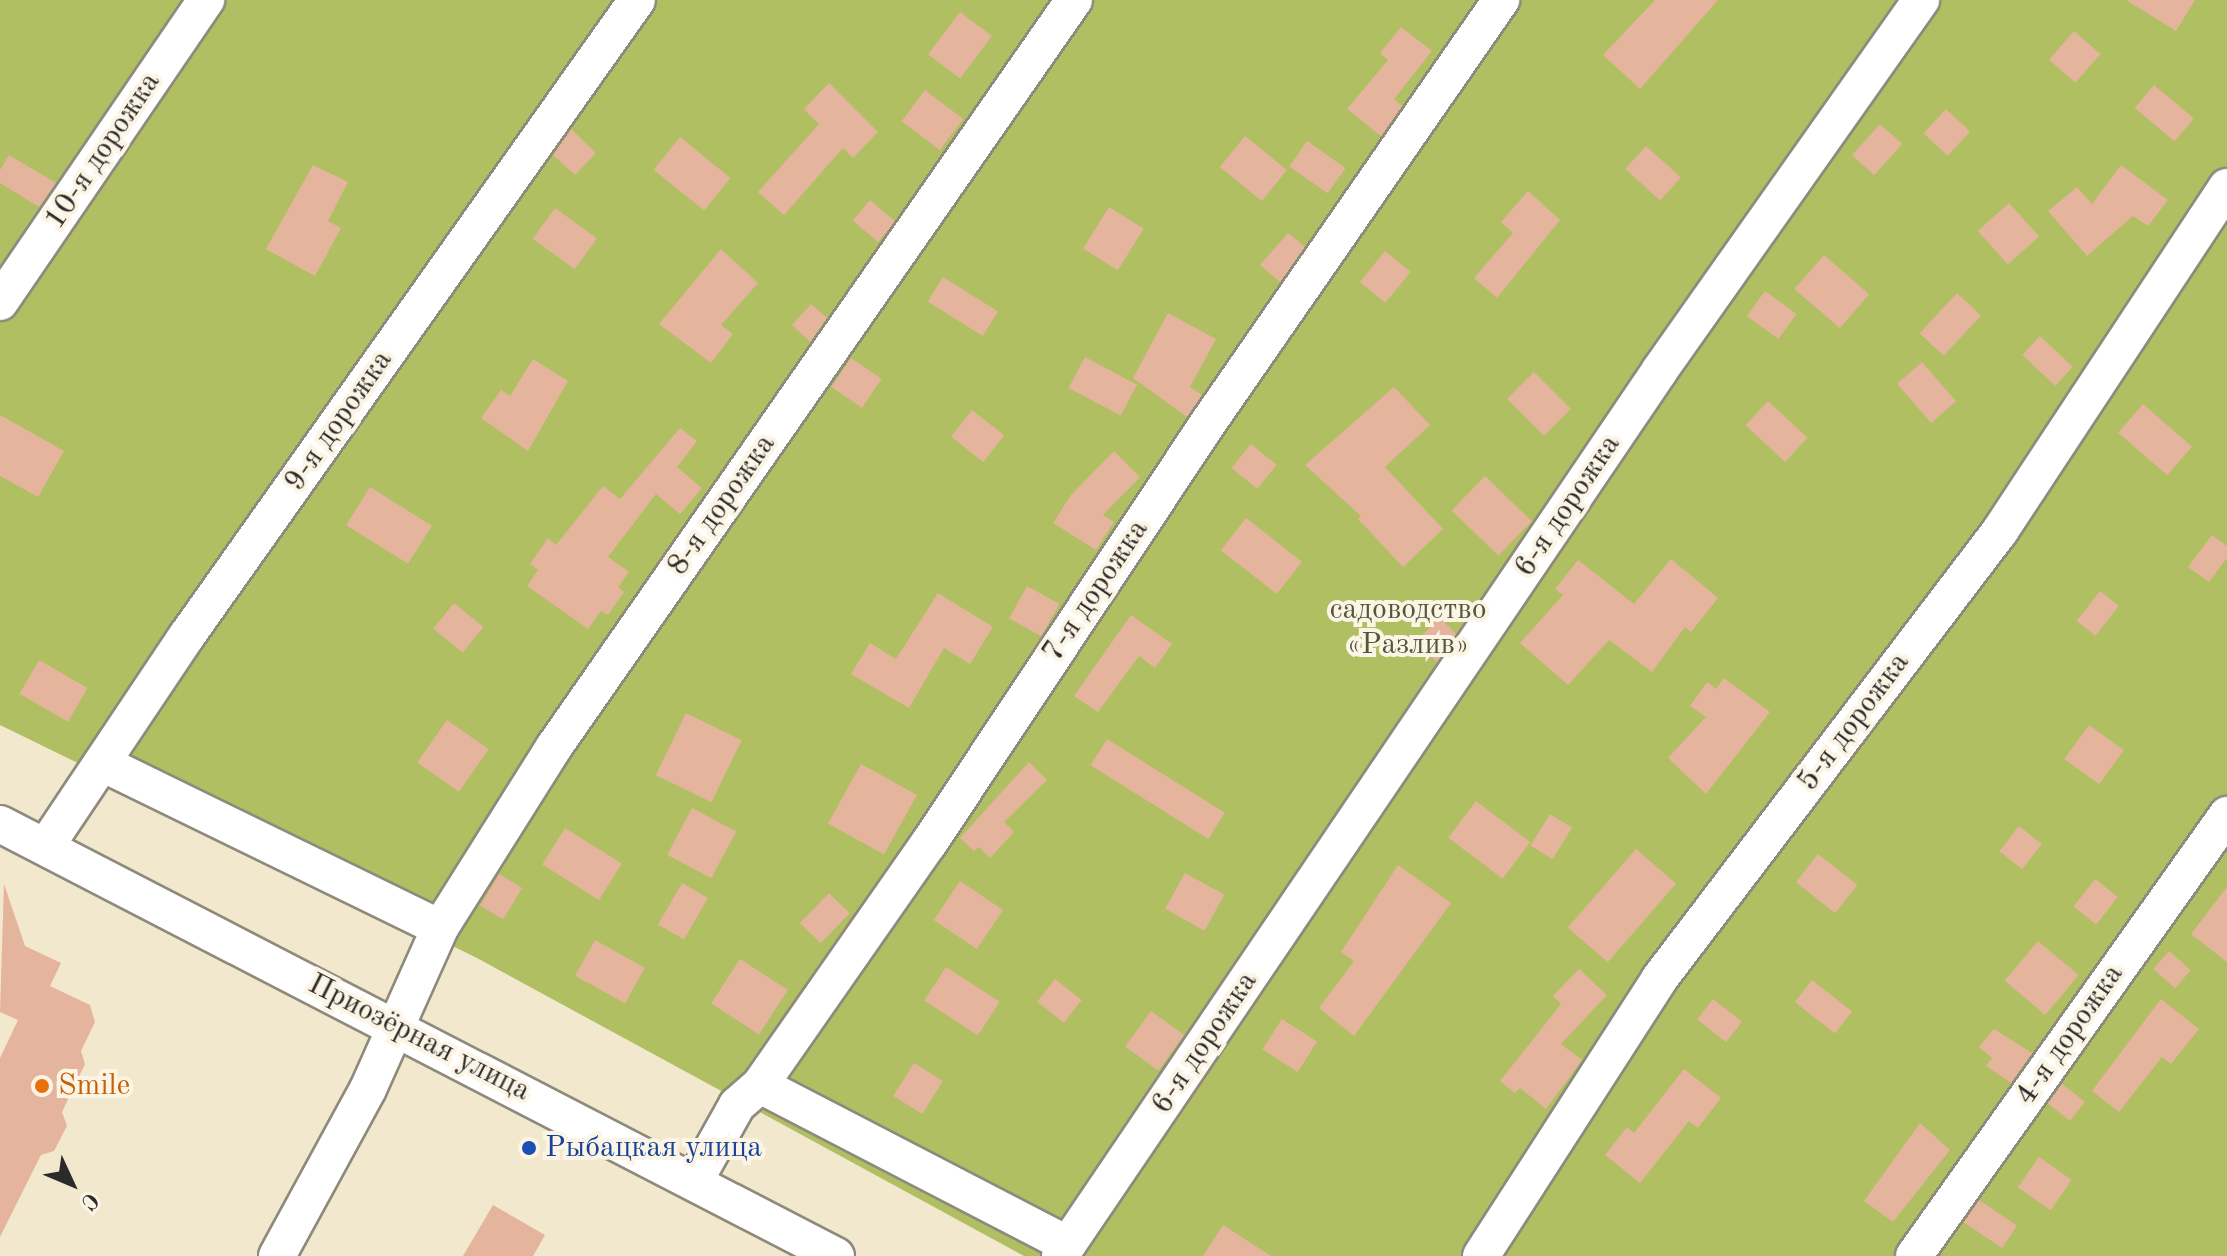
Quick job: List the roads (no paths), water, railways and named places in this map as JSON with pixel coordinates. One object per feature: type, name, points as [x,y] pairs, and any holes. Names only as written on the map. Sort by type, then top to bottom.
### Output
[{"type":"street","name":"10-я дорожка","points":[[0,302],[206,0]]},
{"type":"street","name":"9-я дорожка","points":[[46,846],[637,0]]},
{"type":"street","name":"8-я дорожка","points":[[396,1025],[440,928],[554,747],[1074,0]]},
{"type":"street","name":"7-я дорожка","points":[[694,1182],[737,1105],[760,1085],[1501,0]]},
{"type":"street","name":"6-я дорожка","points":[[1064,1250],[1660,370],[1921,0]]},
{"type":"street","name":"5-я дорожка","points":[[1481,1256],[1660,978],[2000,531],[2227,187]]},
{"type":"street","points":[[102,763],[440,928]]},
{"type":"street","name":"4-я дорожка","points":[[1914,1256],[2227,815]]},
{"type":"street","name":"Приозёрная улица","points":[[0,824],[396,1025],[836,1256]]},
{"type":"street","points":[[277,1256],[368,1089],[396,1025]]},
{"type":"street","points":[[760,1085],[1064,1250]]},
{"type":"place","name":"Smile","points":[[42,1086]]},
{"type":"place","name":"Рыбацкая улица","points":[[529,1148]]},
{"type":"park label","name":"садоводство «Разлив»","points":[[1408,627]]}]
